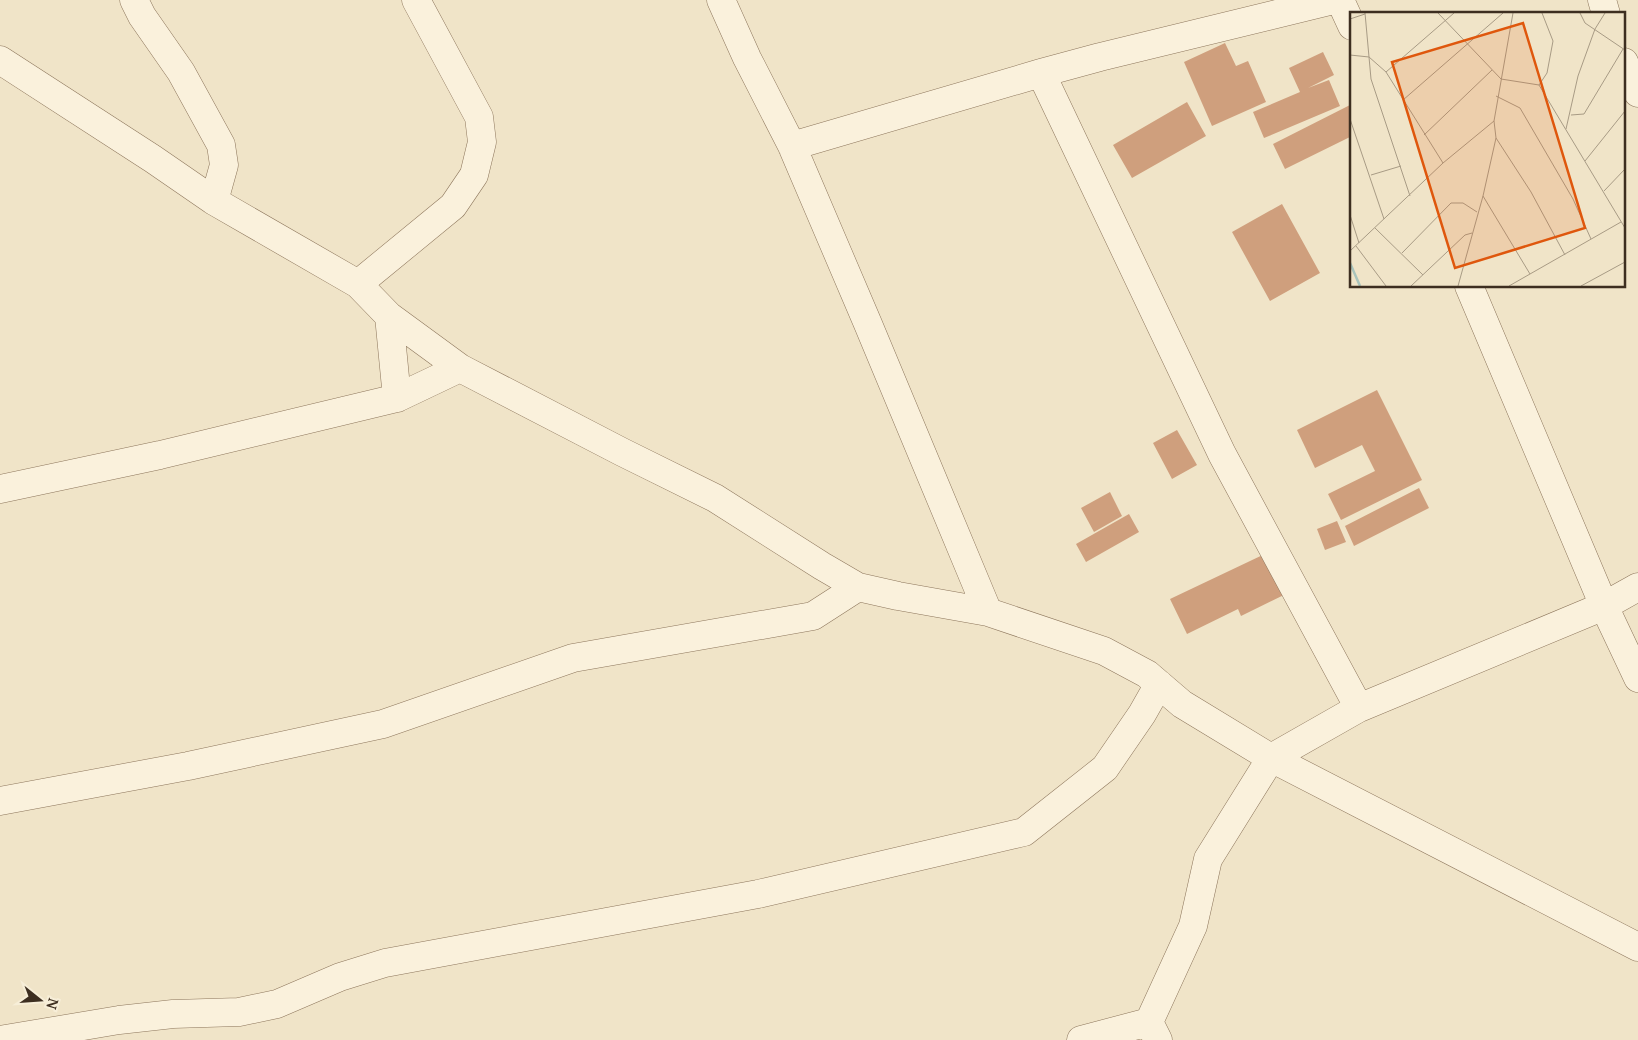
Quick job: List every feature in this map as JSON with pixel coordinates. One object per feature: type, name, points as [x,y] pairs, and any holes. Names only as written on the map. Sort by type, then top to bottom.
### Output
[{"type":"street","points":[[134,0],[142,16],[181,72],[221,145],[224,165],[214,201]]},
{"type":"street","points":[[358,284],[453,206],[474,175],[482,142],[479,117],[416,0]]},
{"type":"street","points":[[721,0],[747,58],[792,146],[988,612]]},
{"type":"street","points":[[792,146],[1100,57],[1334,0]]},
{"type":"street","points":[[1340,0],[1350,22]]},
{"type":"street","points":[[0,60],[153,159],[214,201],[358,284],[389,316],[460,368],[715,498],[858,587],[988,612],[1104,651],[1147,674],[1182,704],[1271,758],[1638,947]]},
{"type":"street","points":[[1626,66],[1638,93]]},
{"type":"street","points":[[1041,73],[1222,454],[1359,708]]},
{"type":"street","points":[[1470,288],[1604,606],[1638,678]]},
{"type":"street","points":[[389,316],[397,398]]},
{"type":"street","points":[[0,489],[160,455],[397,398],[460,368]]},
{"type":"street","points":[[0,801],[188,766],[383,724],[573,658],[813,616],[858,587]]},
{"type":"street","points":[[1080,1040],[1154,1031],[1193,926],[1208,859],[1271,758],[1359,708],[1604,606],[1638,587]]},
{"type":"street","points":[[0,1040],[119,1020],[173,1014],[239,1012],[277,1004],[340,977],[385,963],[758,894],[1024,832],[1105,768],[1142,714],[1159,684]]},
{"type":"building","points":[[1225,43],[1236,66],[1248,61],[1266,102],[1212,126],[1184,62]]},
{"type":"building","points":[[1323,52],[1334,75],[1308,88],[1329,80],[1340,106],[1264,138],[1253,112],[1300,92],[1289,68]]},
{"type":"building","points":[[1187,102],[1206,136],[1132,178],[1113,145]]},
{"type":"building","points":[[1350,105],[1350,137],[1285,169],[1273,144]]},
{"type":"building","points":[[1282,204],[1320,273],[1270,301],[1232,232]]},
{"type":"building","points":[[1377,390],[1422,480],[1341,520],[1328,494],[1375,471],[1362,445],[1315,468],[1297,430]]},
{"type":"building","points":[[1177,430],[1197,465],[1172,479],[1153,443]]},
{"type":"building","points":[[1419,488],[1429,508],[1354,546],[1345,526]]},
{"type":"building","points":[[1110,492],[1122,516],[1094,532],[1081,508]]},
{"type":"building","points":[[1129,514],[1139,532],[1086,562],[1076,544]]},
{"type":"building","points":[[1337,521],[1346,542],[1325,550],[1317,529]]},
{"type":"building","points":[[1269,552],[1288,593],[1241,616],[1238,609],[1187,634],[1170,599]]}]
